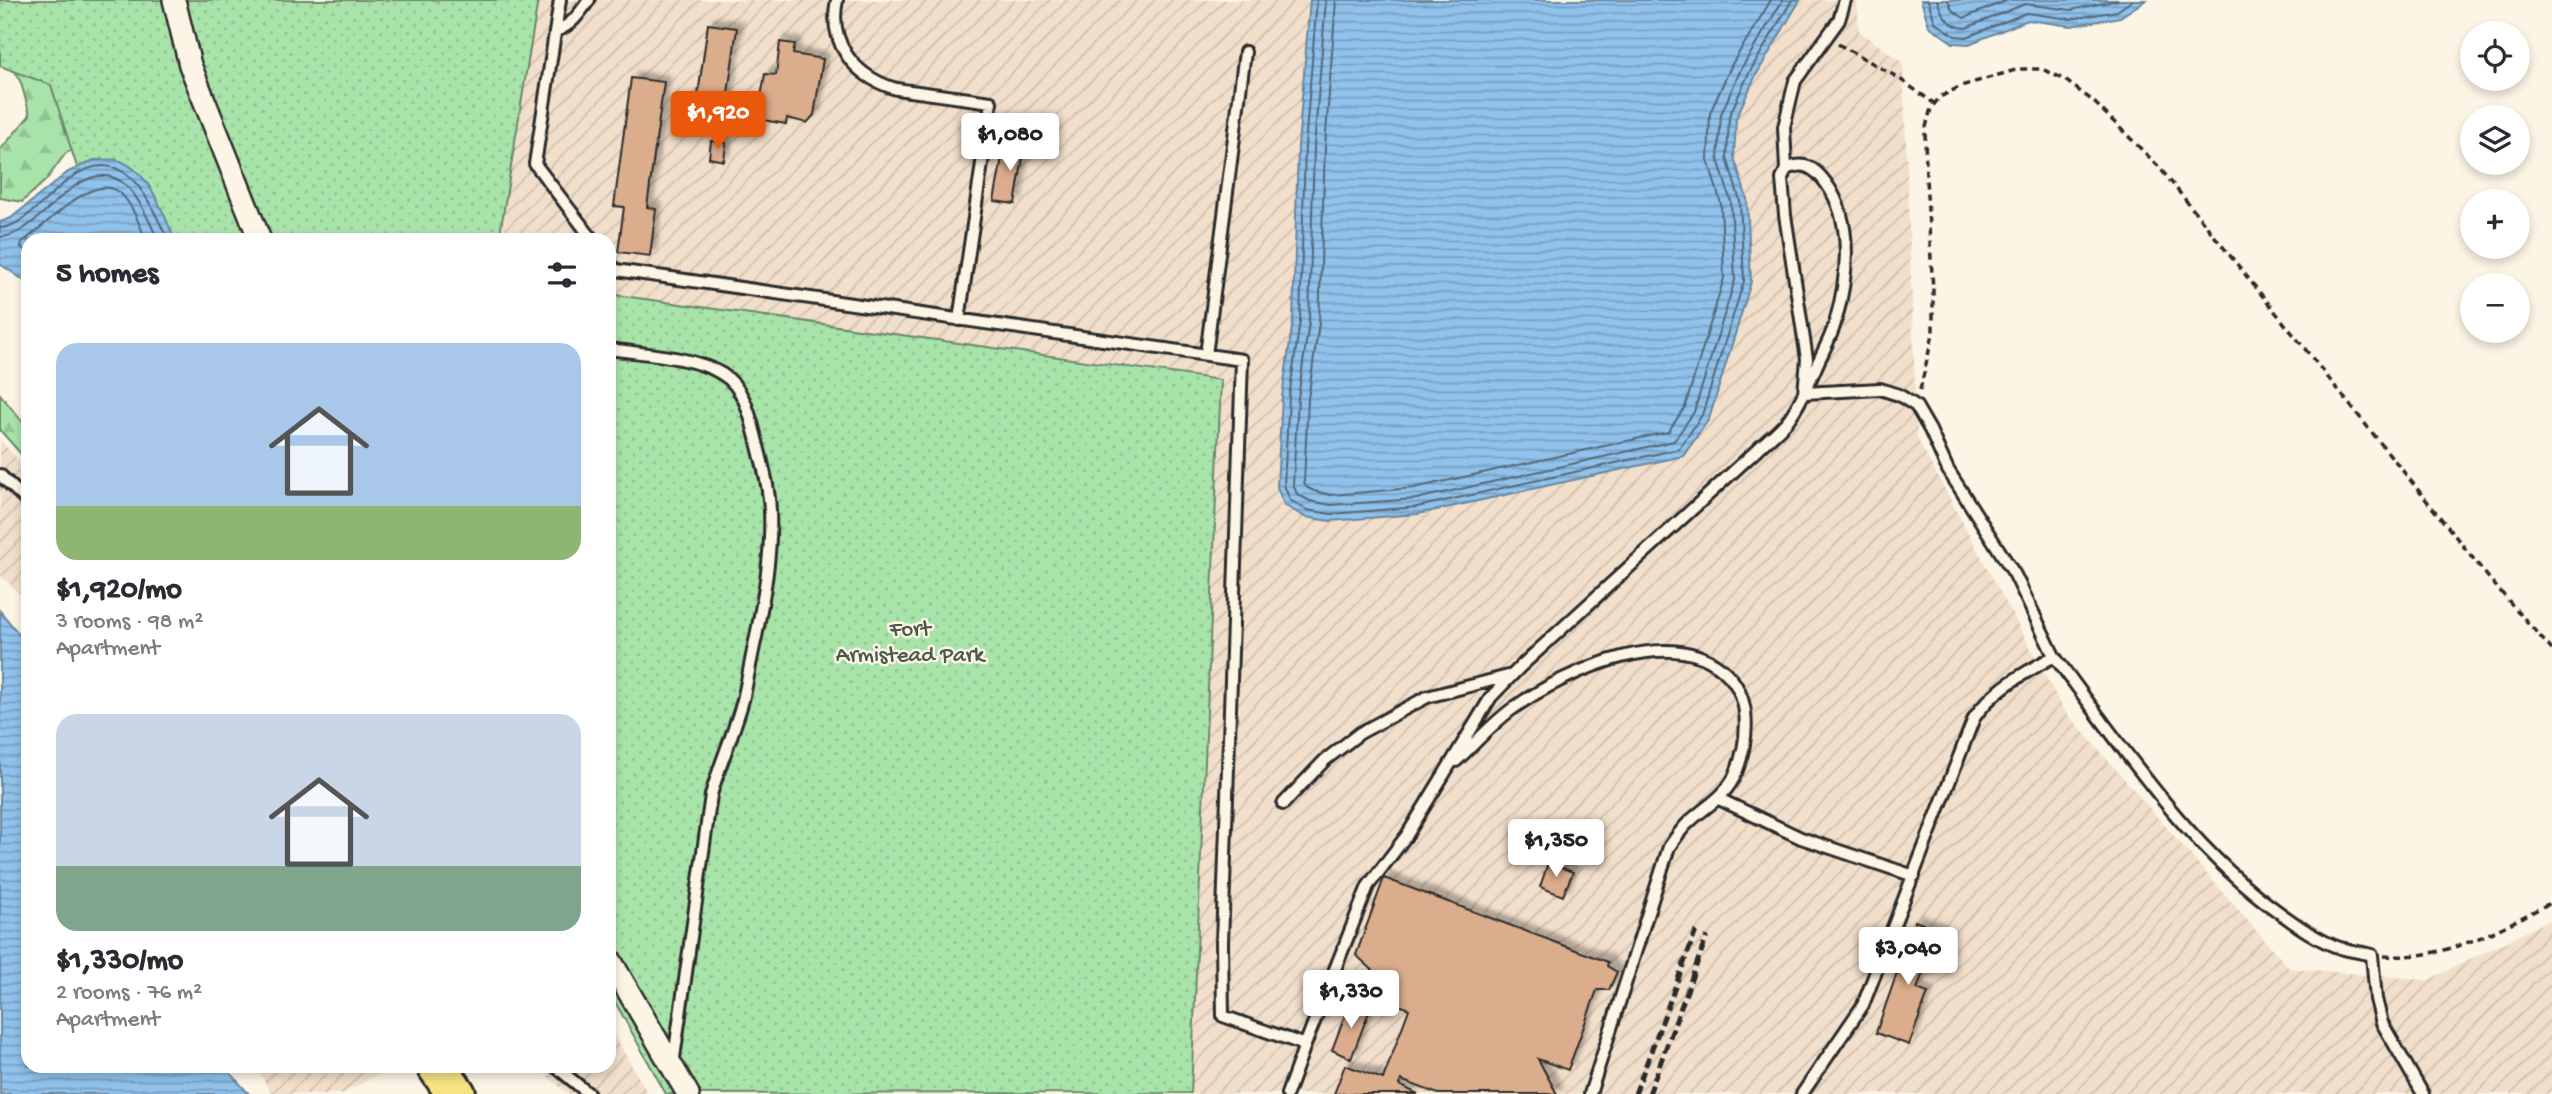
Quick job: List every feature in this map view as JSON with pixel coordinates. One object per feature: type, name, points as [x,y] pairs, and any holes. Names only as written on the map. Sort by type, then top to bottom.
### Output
[{"type":"highway","points":[[412,1073],[426,1094]]},
{"type":"highway","points":[[442,1073],[456,1094]]},
{"type":"street","points":[[174,0],[190,65],[257,233]]},
{"type":"street","points":[[616,970],[688,1094]]},
{"type":"lane","points":[[561,0],[535,164],[588,233]]},
{"type":"lane","points":[[556,32],[577,17],[589,0]]},
{"type":"lane","points":[[837,0],[835,25],[839,45],[849,61],[870,78],[894,88],[991,102],[959,320]]},
{"type":"lane","points":[[1804,393],[1807,359],[1782,179],[1786,169],[1784,127],[1795,80],[1839,20],[1845,0]]},
{"type":"lane","points":[[1206,355],[1245,52]]},
{"type":"lane","points":[[1287,1094],[1368,886],[1407,835],[1491,697],[1757,450],[1788,419],[1804,393],[1835,324],[1843,286],[1846,251],[1842,218],[1835,196],[1818,171],[1808,165],[1795,165],[1786,169]]},
{"type":"lane","points":[[616,270],[1242,360],[1222,943],[1223,1016],[1305,1045]]},
{"type":"lane","points":[[616,350],[699,363],[724,375],[740,391],[750,413],[764,468],[770,510],[767,582],[743,699],[721,758],[711,795],[673,1068]]},
{"type":"lane","points":[[1804,393],[1880,389],[1899,395],[1916,406],[1948,470],[2015,575],[2054,656],[2197,840],[2256,897],[2298,926],[2339,947],[2372,955],[2376,999],[2382,1024],[2423,1094]]},
{"type":"lane","points":[[0,475],[21,495]]},
{"type":"lane","points":[[1444,772],[1513,708],[1550,684],[1635,653],[1670,650],[1694,653],[1721,667],[1738,687],[1745,707],[1745,741],[1735,774],[1719,799],[1688,823],[1669,847],[1590,1094]]},
{"type":"lane","points":[[1802,1094],[1863,1005],[1974,718],[1985,701],[2004,685],[2054,656]]},
{"type":"lane","points":[[1283,804],[1325,760],[1360,733],[1427,697],[1512,675]]},
{"type":"lane","points":[[1719,799],[1801,838],[1914,876]]},
{"type":"lane","points":[[564,1073],[589,1094]]},
{"type":"path","points":[[1826,38],[1897,77],[1935,104]]},
{"type":"path","points":[[1916,406],[1933,334],[1925,131],[1931,108],[1940,97],[1961,86],[2019,69],[2042,69],[2065,79],[2093,101],[2159,167],[2492,582],[2552,650]]},
{"type":"path","points":[[2372,955],[2409,957],[2443,952],[2487,935],[2552,902]]},
{"type":"shaded area","points":[[538,0],[1857,0],[1859,31],[1903,63],[1917,438],[2064,710],[2289,968],[2428,980],[2552,919],[2552,1094],[1190,1094],[1221,380],[616,295],[616,233],[500,233]]},
{"type":"shaded area","points":[[0,440],[21,463],[21,595],[0,575]]},
{"type":"shaded area","points":[[616,1038],[648,1094],[568,1094],[544,1073],[616,1073]]},
{"type":"shaded area","points":[[260,1073],[380,1073],[343,1094],[271,1094]]},
{"type":"green space","points":[[0,0],[95,138],[66,153],[46,180],[22,202],[0,198],[0,150],[30,115],[21,83],[6,53]]},
{"type":"green space","points":[[0,0],[538,0],[500,233],[98,233],[51,85],[0,66]]},
{"type":"green space","name":"Fort Armistead Park","points":[[616,295],[1221,380],[1191,1093],[666,1094],[616,1004]]},
{"type":"green space","points":[[0,394],[21,420],[21,454],[0,430]]},
{"type":"water","points":[[1310,0],[1800,0],[1755,77],[1736,118],[1734,157],[1747,199],[1751,282],[1709,419],[1683,456],[1418,514],[1330,521],[1305,517],[1284,505],[1277,487],[1282,397],[1293,320],[1298,146]]},
{"type":"water","points":[[1921,0],[2146,0],[2120,17],[2071,26],[2028,20],[1969,44],[1953,43],[1929,26]]},
{"type":"water","points":[[94,160],[117,160],[128,165],[138,172],[154,193],[172,233],[21,233],[21,278],[0,264],[0,222],[11,218],[68,172]]},
{"type":"water","points":[[0,611],[21,636],[21,1073],[230,1073],[249,1094],[0,1094]]},
{"type":"building","points":[[708,24],[737,28],[727,101],[716,99],[712,132],[693,130]]},
{"type":"building","points":[[780,42],[795,44],[793,54],[823,59],[814,115],[807,123],[787,118],[786,124],[757,119],[765,74],[776,75]]},
{"type":"building","points":[[631,78],[664,82],[647,207],[656,209],[650,256],[618,252],[624,207],[614,206]]},
{"type":"building","points":[[711,141],[726,143],[724,161],[709,158]]},
{"type":"building","points":[[1005,141],[1025,145],[1015,204],[994,201]]},
{"type":"building","points":[[1548,863],[1573,872],[1563,896],[1540,887]]},
{"type":"building","points":[[1384,878],[1608,962],[1607,966],[1617,972],[1609,990],[1597,990],[1568,1070],[1538,1059],[1557,1094],[1438,1094],[1401,1080],[1399,1085],[1418,1094],[1334,1094],[1345,1065],[1383,1079],[1409,1009],[1385,999],[1390,986],[1356,955]]},
{"type":"building","points":[[1915,921],[1939,930],[1917,989],[1928,993],[1909,1045],[1876,1033]]},
{"type":"building","points":[[1350,1002],[1370,1009],[1351,1059],[1332,1050]]},
{"type":"railway","points":[[1635,1094],[1696,931]]},
{"type":"railway","points":[[1649,1094],[1707,936]]}]
